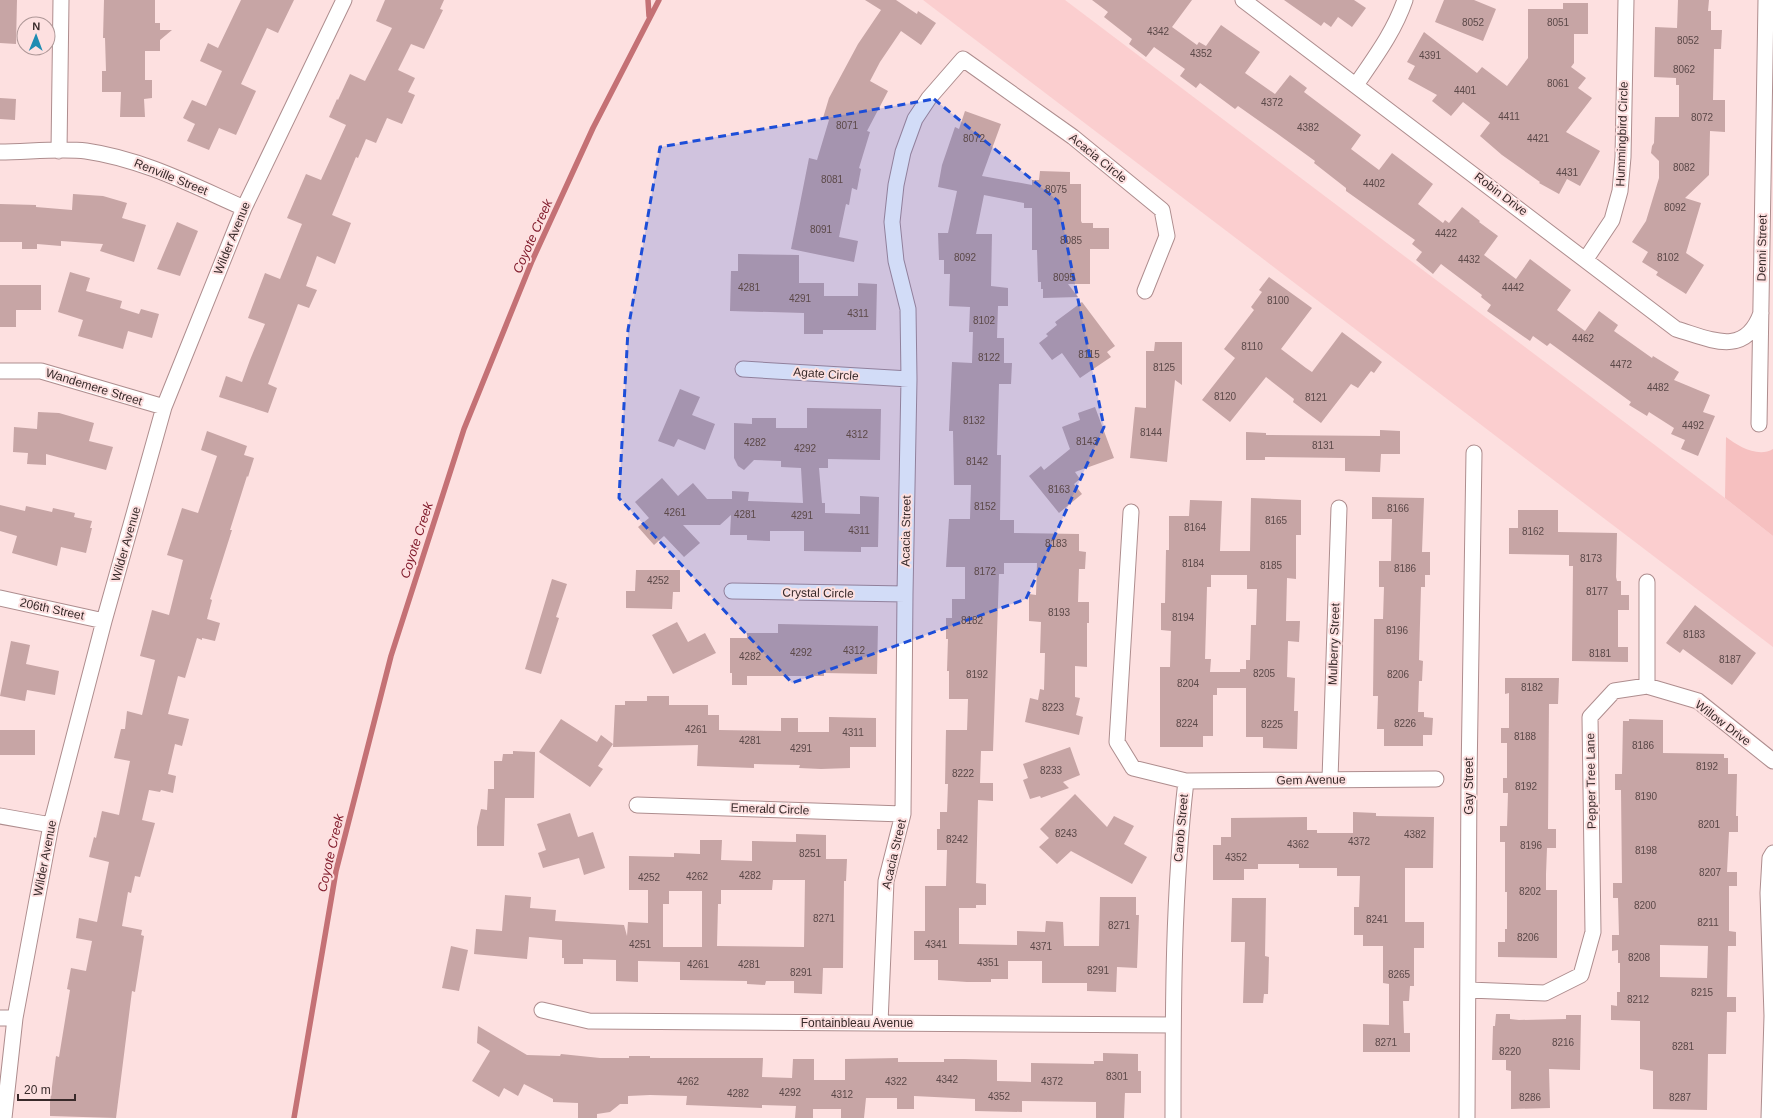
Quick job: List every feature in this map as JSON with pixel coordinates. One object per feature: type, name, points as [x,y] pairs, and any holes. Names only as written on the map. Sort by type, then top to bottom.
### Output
[{"type":"street","points":[[59,151],[61,0]]},
{"type":"street","name":"Wilder Avenue","points":[[4,1118],[7,1018],[51,825],[104,620],[164,407],[244,208],[344,0]]},
{"type":"street","name":"Robin Drive","points":[[1244,0],[1676,329],[1715,341],[1726,342],[1737,340],[1747,336],[1756,327],[1761,313]]},
{"type":"street","points":[[1356,85],[1388,40],[1398,21],[1405,0]]},
{"type":"street","name":"Hummingbird Circle","points":[[1586,259],[1612,220],[1620,190],[1623,157],[1626,0]]},
{"type":"street","name":"Denni Street","points":[[1759,424],[1761,313],[1768,189],[1766,0]]},
{"type":"street","name":"Acacia Circle","points":[[964,59],[1073,136],[1162,210],[1167,236],[1146,291]]},
{"type":"street","name":"Acacia Street","points":[[880,1023],[886,880],[903,814],[909,379],[908,309],[896,261],[892,222],[896,186],[903,152],[915,119],[933,93],[964,59]]},
{"type":"street","name":"Renville Street","points":[[0,152],[84,151],[136,162],[160,170],[244,208]]},
{"type":"street","name":"Agate Circle","points":[[743,369],[909,379]]},
{"type":"street","name":"Wandemere Street","points":[[0,371],[40,370],[164,407]]},
{"type":"street","name":"Gay Street","points":[[1468,1118],[1469,778],[1474,453]]},
{"type":"street","name":"Mulberry Street","points":[[1330,779],[1339,508]]},
{"type":"street","name":"Carob Street","points":[[1131,512],[1117,742],[1134,768],[1186,781],[1178,846],[1173,1025],[1173,1118]]},
{"type":"street","points":[[1647,582],[1647,686]]},
{"type":"street","name":"Crystal Circle","points":[[732,591],[905,594]]},
{"type":"street","name":"206th Street","points":[[0,598],[104,620]]},
{"type":"street","name":"Pepper Tree Lane","points":[[1469,990],[1545,993],[1581,975],[1592,932],[1590,717],[1614,691],[1647,686]]},
{"type":"street","name":"Willow Drive","points":[[1647,686],[1698,701],[1773,761]]},
{"type":"street","name":"Gem Avenue","points":[[1186,781],[1436,779]]},
{"type":"street","name":"Emerald Circle","points":[[637,805],[903,814]]},
{"type":"street","points":[[0,816],[51,825]]},
{"type":"street","points":[[1769,1118],[1772,1016],[1768,893],[1770,858],[1773,853]]},
{"type":"street","name":"Fontainbleau Avenue","points":[[542,1010],[589,1021],[1173,1025]]},
{"type":"highlighted area","points":[[934,99],[1058,201],[1104,427],[1026,599],[792,683],[619,498],[628,330],[660,147]]},
{"type":"shaded area","points":[[923,0],[1065,0],[1725,498],[1773,536],[1773,647]]},
{"type":"shaded area","points":[[1726,437],[1736,444],[1755,452],[1773,449],[1773,536],[1725,498]]},
{"type":"building","points":[[0,0],[17,0],[16,44],[0,43]]},
{"type":"building","points":[[104,0],[155,0],[155,23],[160,23],[160,30],[172,30],[160,40],[160,51],[145,51],[145,80],[152,80],[152,98],[144,99],[145,117],[120,117],[121,92],[102,92],[102,71],[106,71],[105,38],[103,38]]},
{"type":"building","points":[[241,0],[294,0],[278,33],[267,28],[241,84],[256,91],[236,135],[219,128],[209,150],[187,141],[195,124],[183,118],[192,100],[206,106],[222,71],[200,61],[208,43],[218,48]]},
{"type":"building","points":[[385,0],[444,0],[440,9],[443,10],[424,49],[411,44],[398,70],[415,78],[408,92],[415,95],[402,124],[387,118],[376,143],[366,139],[358,158],[356,157],[332,215],[351,223],[335,264],[317,256],[306,286],[317,290],[309,308],[298,304],[268,384],[277,388],[268,413],[219,397],[226,376],[242,382],[265,324],[248,318],[265,273],[280,279],[302,224],[287,218],[306,174],[321,180],[346,125],[329,117],[337,99],[338,100],[350,74],[365,81],[392,28],[376,21]]},
{"type":"building","points":[[865,0],[896,0],[917,14],[918,11],[936,23],[921,45],[901,31],[880,62],[870,81],[888,91],[867,131],[870,132],[859,168],[861,169],[857,190],[852,188],[849,205],[846,204],[839,237],[858,241],[854,262],[791,249],[809,158],[817,160],[829,120],[823,118],[829,98],[858,44],[881,10]]},
{"type":"building","points":[[1092,0],[1192,0],[1172,27],[1197,45],[1199,42],[1206,46],[1221,25],[1260,52],[1245,73],[1275,94],[1290,75],[1307,88],[1304,92],[1361,135],[1351,149],[1379,170],[1392,153],[1433,184],[1418,204],[1443,223],[1445,220],[1449,223],[1462,207],[1498,236],[1484,255],[1516,279],[1530,259],[1571,290],[1557,310],[1585,331],[1599,311],[1618,325],[1614,331],[1652,358],[1653,356],[1679,372],[1674,380],[1710,395],[1703,412],[1715,416],[1698,456],[1681,449],[1685,440],[1671,434],[1674,428],[1649,412],[1647,416],[1629,405],[1631,402],[1550,343],[1547,346],[1533,336],[1530,341],[1487,311],[1491,305],[1481,297],[1482,295],[1441,264],[1433,274],[1416,260],[1422,252],[1412,244],[1415,240],[1346,191],[1346,188],[1314,163],[1315,161],[1238,106],[1235,109],[1200,83],[1196,88],[1180,76],[1185,69],[1154,47],[1146,57],[1129,44],[1132,39],[1104,17],[1108,12]]},
{"type":"building","points":[[1284,0],[1354,0],[1366,8],[1352,27],[1338,17],[1331,27],[1324,22],[1321,26]]},
{"type":"building","points":[[1444,0],[1474,0],[1496,9],[1483,41],[1435,22]]},
{"type":"building","points":[[1678,0],[1709,0],[1708,11],[1711,11],[1711,30],[1722,30],[1721,49],[1714,49],[1713,100],[1725,100],[1725,132],[1710,131],[1709,175],[1685,198],[1701,203],[1686,253],[1704,265],[1686,294],[1656,275],[1658,272],[1642,262],[1648,252],[1632,242],[1646,221],[1659,178],[1659,161],[1651,153],[1654,143],[1655,117],[1679,117],[1679,85],[1676,85],[1676,78],[1654,77],[1655,27],[1677,28]]},
{"type":"building","points":[[1563,3],[1588,3],[1588,34],[1574,34],[1574,63],[1571,67],[1586,78],[1578,88],[1592,98],[1566,132],[1600,151],[1580,186],[1567,179],[1559,194],[1539,183],[1540,182],[1502,155],[1480,136],[1490,123],[1463,102],[1451,116],[1432,101],[1437,95],[1408,79],[1415,66],[1407,62],[1424,32],[1477,73],[1482,67],[1507,86],[1528,58],[1528,9],[1563,9]]},
{"type":"building","points":[[0,98],[16,99],[15,120],[0,119]]},
{"type":"building","points":[[965,111],[1001,124],[982,176],[1032,185],[1032,180],[1039,180],[1040,171],[1070,172],[1070,184],[1081,184],[1082,223],[1093,223],[1093,228],[1109,228],[1109,249],[1090,249],[1090,284],[1068,284],[1078,297],[1043,298],[1041,282],[1038,282],[1037,250],[1032,250],[1032,208],[1024,208],[1024,203],[984,195],[976,234],[992,234],[991,286],[1008,288],[1008,306],[998,306],[997,338],[1004,338],[1004,363],[1012,363],[1011,384],[999,384],[997,455],[1001,455],[1000,520],[1014,520],[1014,533],[1079,534],[1079,551],[1086,552],[1085,569],[1079,569],[1078,602],[1089,602],[1089,623],[1087,623],[1087,667],[1075,666],[1075,697],[1080,698],[1076,715],[1083,717],[1079,735],[1025,722],[1030,698],[1038,700],[1040,689],[1044,690],[1045,653],[1040,653],[1041,622],[1029,621],[1029,594],[1036,595],[1037,563],[1004,563],[1004,574],[999,574],[993,751],[981,751],[980,783],[993,783],[993,801],[978,800],[976,883],[986,884],[986,905],[976,905],[976,908],[959,908],[959,944],[1017,945],[1017,931],[1045,932],[1046,921],[1063,922],[1064,946],[1099,946],[1100,897],[1136,897],[1136,915],[1139,915],[1137,968],[1117,967],[1116,992],[1087,991],[1087,983],[1042,983],[1042,961],[1008,961],[1008,979],[991,979],[991,982],[967,982],[938,980],[938,960],[914,960],[914,931],[925,931],[925,886],[946,886],[947,850],[937,850],[937,829],[940,829],[940,812],[947,812],[948,784],[945,784],[946,730],[967,730],[968,699],[949,699],[949,671],[947,671],[948,639],[946,639],[946,618],[952,618],[952,599],[965,599],[965,567],[946,567],[949,519],[970,519],[971,485],[954,485],[953,431],[949,431],[952,362],[972,363],[973,332],[969,332],[970,307],[949,306],[950,274],[944,274],[944,260],[939,260],[938,233],[948,233],[957,191],[938,187],[942,165],[955,127],[959,129]]},
{"type":"building","points":[[73,194],[103,196],[127,203],[122,218],[146,225],[134,262],[100,251],[103,244],[61,241],[61,246],[37,244],[37,249],[22,249],[22,242],[0,242],[0,204],[36,205],[36,207],[72,210]]},
{"type":"building","points":[[177,222],[198,231],[180,276],[157,269]]},
{"type":"building","points":[[738,254],[799,255],[799,283],[824,283],[824,296],[858,296],[858,283],[877,284],[876,330],[823,330],[823,334],[804,334],[804,313],[730,311],[731,271],[738,271]]},
{"type":"building","points":[[70,272],[90,278],[86,291],[122,301],[120,308],[139,314],[141,309],[159,314],[152,338],[128,331],[123,349],[78,336],[83,320],[58,312]]},
{"type":"building","points":[[1269,277],[1312,308],[1281,349],[1306,368],[1312,372],[1342,332],[1382,362],[1374,373],[1371,371],[1358,388],[1351,384],[1321,423],[1293,402],[1294,399],[1266,377],[1230,422],[1202,400],[1235,358],[1224,349],[1254,310],[1251,307],[1262,292],[1259,290]]},
{"type":"building","points":[[0,285],[41,285],[41,310],[16,310],[16,327],[0,327]]},
{"type":"building","points":[[1082,302],[1115,346],[1107,352],[1111,357],[1080,378],[1062,353],[1052,360],[1039,343],[1048,336],[1046,334],[1057,325],[1055,322]]},
{"type":"building","points":[[1155,342],[1182,342],[1182,385],[1175,380],[1167,462],[1130,458],[1135,407],[1146,408],[1146,351],[1154,351]]},
{"type":"building","points":[[680,389],[700,397],[692,415],[715,424],[705,450],[678,439],[674,447],[658,441]]},
{"type":"building","points":[[1095,407],[1114,458],[1075,472],[1080,479],[1074,484],[1082,494],[1059,513],[1029,476],[1041,466],[1044,470],[1070,449],[1062,427],[1080,420],[1078,413]]},
{"type":"building","points":[[807,408],[881,409],[880,460],[828,459],[828,468],[819,468],[822,503],[825,503],[825,513],[860,514],[860,496],[879,497],[878,547],[861,547],[861,552],[804,551],[804,531],[770,531],[770,541],[747,540],[747,535],[730,535],[731,515],[720,525],[683,525],[700,543],[684,557],[664,536],[654,545],[638,527],[649,518],[635,502],[662,478],[678,496],[693,483],[707,499],[732,499],[732,491],[749,492],[748,501],[803,503],[801,468],[781,467],[781,461],[754,460],[744,470],[738,466],[734,458],[734,423],[752,424],[752,418],[776,418],[776,428],[807,428]]},
{"type":"building","points":[[38,412],[59,413],[94,423],[89,441],[113,447],[106,470],[46,454],[46,465],[27,464],[28,453],[13,452],[14,427],[37,429]]},
{"type":"building","points":[[1380,430],[1400,431],[1400,454],[1381,454],[1380,472],[1345,471],[1345,458],[1265,457],[1265,460],[1246,460],[1246,432],[1266,433],[1266,435],[1380,436]]},
{"type":"building","points":[[207,431],[247,446],[244,455],[254,458],[230,530],[232,530],[210,599],[212,600],[207,619],[220,623],[215,641],[197,638],[185,678],[178,676],[168,714],[189,719],[182,746],[175,744],[168,774],[176,776],[173,793],[161,790],[160,792],[149,790],[142,820],[155,823],[140,877],[135,876],[131,893],[128,892],[122,926],[142,930],[141,935],[144,936],[135,992],[132,991],[116,1118],[50,1116],[50,1102],[56,1056],[59,1057],[70,990],[67,989],[71,968],[86,971],[92,941],[76,938],[79,918],[97,922],[109,862],[89,857],[94,837],[96,838],[102,811],[119,815],[130,761],[114,758],[121,729],[125,729],[127,711],[142,715],[155,660],[140,656],[152,610],[169,615],[183,560],[167,555],[182,508],[198,513],[217,456],[201,450]]},
{"type":"building","points":[[1372,497],[1424,498],[1422,552],[1430,552],[1430,575],[1425,575],[1425,587],[1421,587],[1419,660],[1423,661],[1422,681],[1419,681],[1418,712],[1424,712],[1424,717],[1433,718],[1432,735],[1423,735],[1423,746],[1384,746],[1384,729],[1377,729],[1378,696],[1373,696],[1374,619],[1383,619],[1384,587],[1379,587],[1379,561],[1391,561],[1392,519],[1372,519]]},
{"type":"building","points":[[1251,498],[1301,500],[1301,535],[1296,535],[1296,579],[1287,578],[1286,621],[1300,621],[1299,642],[1288,641],[1287,677],[1295,678],[1294,711],[1298,711],[1297,749],[1263,748],[1263,737],[1246,737],[1246,688],[1217,688],[1217,695],[1213,695],[1213,736],[1203,736],[1203,747],[1160,747],[1160,667],[1170,667],[1171,631],[1161,630],[1161,603],[1165,603],[1166,550],[1169,550],[1169,516],[1189,516],[1190,500],[1222,501],[1220,551],[1250,551]],"holes":[[[1211,575],[1247,575],[1247,589],[1257,589],[1256,625],[1251,625],[1250,660],[1246,660],[1246,669],[1240,669],[1240,672],[1210,672],[1211,659],[1205,659],[1207,587],[1211,587]]]},
{"type":"building","points":[[0,505],[25,511],[26,506],[52,512],[53,508],[75,513],[74,517],[92,521],[90,528],[92,528],[86,553],[61,547],[57,566],[12,553],[17,536],[0,531]]},
{"type":"building","points":[[1518,510],[1558,510],[1558,532],[1617,533],[1616,577],[1617,581],[1621,581],[1621,595],[1629,595],[1629,610],[1618,610],[1618,647],[1628,647],[1628,662],[1572,661],[1573,566],[1569,566],[1569,555],[1509,554],[1509,528],[1518,528]]},
{"type":"building","points":[[636,570],[680,570],[680,592],[673,592],[672,609],[626,608],[626,591],[635,591]]},
{"type":"building","points":[[552,579],[567,584],[556,617],[559,618],[541,674],[525,669]]},
{"type":"building","points":[[1695,605],[1756,653],[1732,685],[1683,649],[1680,653],[1666,643]]},
{"type":"building","points":[[677,622],[688,642],[705,633],[716,653],[673,674],[652,635]]},
{"type":"building","points":[[778,624],[878,626],[877,674],[824,673],[824,676],[747,676],[747,685],[732,685],[732,673],[730,673],[730,638],[747,638],[747,633],[778,633]]},
{"type":"building","points":[[11,641],[30,645],[26,664],[59,671],[55,695],[27,690],[25,701],[0,696]]},
{"type":"building","points":[[1505,678],[1559,678],[1558,704],[1549,704],[1548,829],[1556,829],[1556,848],[1547,848],[1546,874],[1546,890],[1557,890],[1557,958],[1498,957],[1498,942],[1505,942],[1505,929],[1507,929],[1505,842],[1500,842],[1500,826],[1507,826],[1508,793],[1503,793],[1503,778],[1507,778],[1507,743],[1501,743],[1501,728],[1509,728],[1509,693],[1505,694]]},
{"type":"building","points":[[647,696],[669,696],[669,705],[708,705],[708,715],[719,715],[719,730],[781,731],[781,718],[798,718],[798,732],[829,732],[829,717],[876,718],[876,747],[850,747],[850,768],[821,769],[799,768],[800,765],[754,764],[754,768],[697,766],[698,745],[613,747],[615,705],[625,705],[625,701],[647,701]]},
{"type":"building","points":[[561,719],[597,742],[601,735],[613,744],[598,766],[603,769],[590,787],[539,752]]},
{"type":"building","points":[[1629,719],[1663,720],[1663,753],[1724,754],[1724,758],[1728,758],[1728,774],[1737,774],[1736,816],[1738,816],[1738,832],[1729,832],[1727,872],[1737,872],[1737,886],[1729,886],[1729,931],[1736,932],[1736,946],[1728,946],[1727,997],[1736,997],[1736,1012],[1727,1012],[1726,1054],[1708,1054],[1707,1110],[1653,1109],[1653,1071],[1640,1069],[1640,1021],[1611,1020],[1611,1005],[1617,1006],[1617,992],[1620,992],[1620,963],[1618,963],[1618,950],[1612,951],[1612,935],[1619,935],[1618,898],[1613,898],[1613,883],[1622,883],[1621,790],[1615,790],[1615,774],[1622,774],[1623,721],[1629,721]],"holes":[[[1660,945],[1708,946],[1707,978],[1660,977]]]},
{"type":"building","points":[[0,730],[35,730],[35,755],[0,755]]},
{"type":"building","points":[[1070,747],[1080,775],[1063,782],[1069,788],[1041,798],[1040,796],[1030,799],[1023,780],[1028,778],[1023,764]]},
{"type":"building","points":[[513,751],[535,752],[534,798],[505,798],[504,846],[477,846],[477,827],[481,809],[487,810],[488,789],[494,789],[494,761],[502,761],[503,754],[513,754]]},
{"type":"building","points":[[1075,794],[1107,827],[1114,816],[1134,826],[1124,844],[1147,857],[1132,884],[1071,851],[1057,864],[1039,847],[1049,838],[1040,829]]},
{"type":"building","points":[[1353,812],[1376,813],[1376,816],[1434,817],[1433,868],[1405,868],[1405,922],[1424,922],[1424,948],[1414,948],[1414,986],[1410,986],[1409,1001],[1403,1001],[1404,1033],[1410,1033],[1410,1052],[1363,1052],[1363,1024],[1389,1025],[1389,984],[1383,983],[1383,946],[1363,946],[1363,935],[1354,935],[1354,907],[1359,907],[1360,876],[1337,876],[1337,868],[1299,868],[1299,864],[1258,864],[1258,869],[1244,869],[1244,880],[1213,880],[1213,845],[1221,845],[1221,837],[1231,837],[1231,818],[1307,817],[1307,830],[1317,830],[1317,833],[1353,833]]},
{"type":"building","points":[[570,813],[578,837],[593,832],[605,868],[584,875],[579,858],[543,868],[538,853],[546,850],[537,824]]},
{"type":"building","points":[[796,834],[826,835],[826,859],[847,859],[846,881],[844,881],[843,968],[823,968],[822,994],[794,993],[794,981],[766,981],[765,985],[747,984],[747,981],[680,980],[680,962],[638,961],[638,982],[616,981],[616,960],[583,959],[583,964],[564,964],[564,958],[562,958],[562,940],[529,937],[527,959],[474,954],[476,929],[502,931],[505,895],[531,897],[530,908],[556,910],[555,921],[624,925],[627,936],[628,922],[648,923],[648,890],[629,890],[629,856],[674,857],[674,853],[700,854],[700,840],[722,840],[721,860],[752,861],[752,841],[796,842]],"holes":[[[773,880],[805,880],[804,947],[717,946],[718,904],[721,904],[721,890],[772,890]],[[669,891],[702,891],[702,947],[663,947],[663,904],[669,904]]]},
{"type":"building","points":[[1232,898],[1266,898],[1265,956],[1269,957],[1268,994],[1264,994],[1263,1003],[1243,1003],[1245,942],[1231,942]]},
{"type":"building","points":[[451,946],[468,950],[459,991],[442,988]]},
{"type":"building","points":[[1496,1014],[1510,1014],[1510,1019],[1519,1020],[1566,1019],[1566,1015],[1581,1015],[1580,1070],[1549,1069],[1550,1108],[1511,1109],[1511,1071],[1506,1070],[1506,1060],[1492,1060],[1493,1026],[1495,1026]]},
{"type":"building","points":[[478,1026],[527,1055],[560,1056],[561,1054],[600,1058],[650,1056],[650,1058],[763,1058],[762,1077],[792,1078],[793,1059],[814,1059],[814,1080],[845,1080],[845,1059],[898,1058],[898,1062],[944,1062],[944,1059],[997,1060],[997,1081],[1031,1082],[1031,1063],[1094,1064],[1094,1061],[1103,1061],[1103,1053],[1138,1054],[1138,1071],[1141,1071],[1141,1093],[1125,1093],[1124,1118],[1096,1118],[1096,1102],[1022,1101],[1022,1112],[975,1111],[975,1099],[914,1096],[914,1109],[897,1109],[897,1098],[866,1098],[864,1118],[841,1118],[841,1109],[813,1109],[813,1118],[795,1118],[796,1106],[762,1105],[762,1108],[686,1105],[687,1096],[650,1095],[628,1096],[628,1104],[620,1104],[610,1112],[597,1114],[597,1118],[578,1118],[578,1103],[553,1102],[553,1099],[524,1084],[518,1096],[504,1088],[499,1097],[472,1081],[490,1051],[477,1043]]},
{"type":"waterway","points":[[648,0],[649,16]]},
{"type":"waterway","name":"Coyote Creek","points":[[294,1118],[336,871],[391,656],[464,429],[532,261],[593,128],[659,0]]}]
